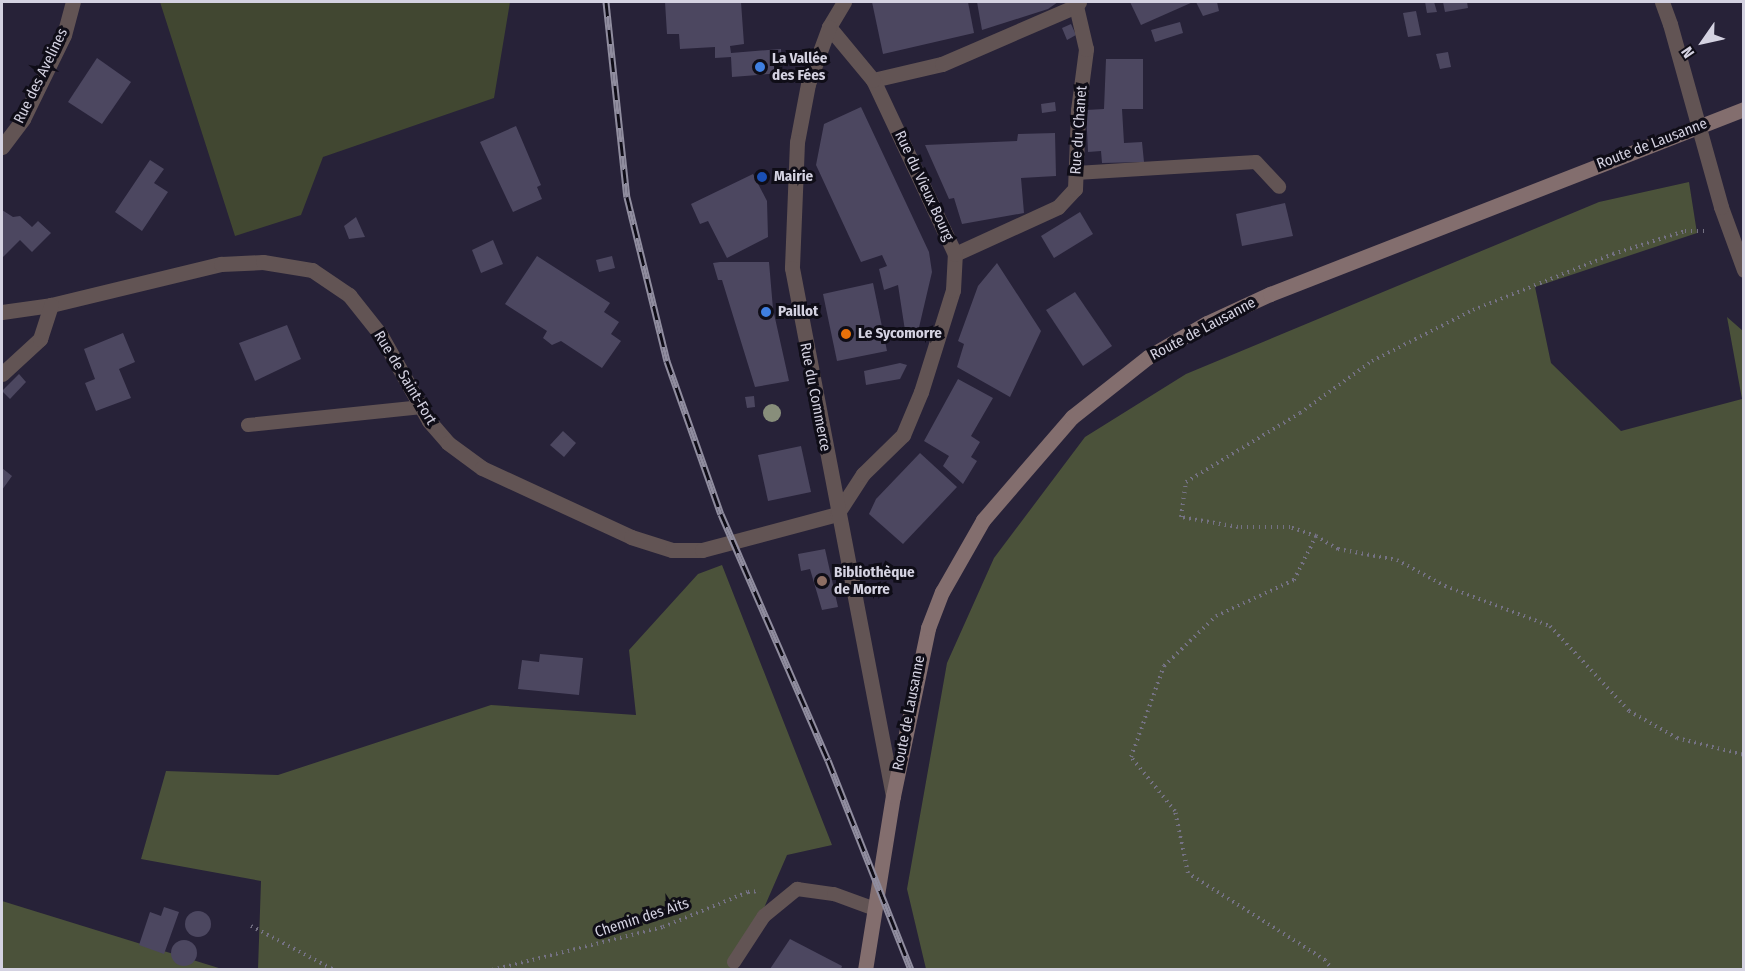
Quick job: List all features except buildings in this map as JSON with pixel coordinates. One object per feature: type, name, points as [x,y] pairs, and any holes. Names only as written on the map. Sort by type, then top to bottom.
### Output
[{"type":"main road","name":"Route de Lausanne","points":[[865,969],[916,671],[928,628],[956,565],[983,520],[1024,468],[1071,417],[1109,385],[1207,323],[1270,294],[1743,109]]},
{"type":"street","name":"Rue des Avelines","points":[[2,147],[23,119],[64,35],[73,2]]},
{"type":"street","name":"Rue du Commerce","points":[[844,2],[829,27],[808,84],[797,142],[791,233],[796,301],[893,796]]},
{"type":"street","points":[[1662,2],[1721,207],[1743,270]]},
{"type":"street","points":[[873,80],[942,64],[1078,4]]},
{"type":"street","name":"Rue du Chanet","points":[[955,254],[1058,207],[1075,189],[1078,110],[1086,49],[1078,4]]},
{"type":"street","name":"Rue du Vieux Bourg","points":[[829,27],[873,80],[955,254],[953,290],[921,392],[903,435],[863,474],[837,513]]},
{"type":"street","name":"Rue de Saint-Fort","points":[[2,312],[51,305],[221,264],[263,262],[312,270],[349,295],[380,334],[422,407],[448,443],[482,468],[631,537],[672,550],[702,550],[837,513]]},
{"type":"street","points":[[2,374],[40,339],[51,305]]},
{"type":"lane","points":[[1076,173],[1160,171],[1256,162],[1279,187]]},
{"type":"lane","points":[[248,425],[422,407]]},
{"type":"lane","points":[[734,962],[764,916],[797,889],[834,894],[875,909]]},
{"type":"path","points":[[1730,232],[1685,231],[1613,254],[1473,310],[1372,361],[1300,413],[1185,482],[1181,518],[1238,527],[1290,527],[1316,536],[1338,549],[1396,560],[1444,586],[1550,626],[1629,711],[1677,738],[1743,755]]},
{"type":"path","points":[[1316,536],[1294,580],[1216,616],[1164,666],[1131,757],[1174,811],[1188,873],[1325,960],[1333,969]]},
{"type":"path","name":"Chemin des Aits","points":[[492,969],[663,927],[748,892],[797,889]]},
{"type":"path","points":[[251,926],[334,969]]},
{"type":"green space","points":[[160,2],[510,2],[494,98],[323,157],[301,215],[235,236]]},
{"type":"green space","points":[[1689,182],[1697,233],[1535,287],[1551,363],[1621,431],[1742,399],[1727,317],[1743,331],[1743,969],[926,969],[907,889],[947,663],[994,558],[1085,437],[1186,374],[1599,202]]},
{"type":"green space","points":[[722,565],[832,845],[787,855],[737,970],[258,969],[261,881],[141,859],[166,771],[278,775],[491,705],[636,715],[629,650],[698,574]]},
{"type":"green space","points":[[2,901],[222,969],[2,969]]},
{"type":"railway","points":[[606,2],[627,197],[667,361],[721,514],[828,760],[911,970]]},
{"type":"place","name":"La Vallée des Fées","points":[[760,67]]},
{"type":"place","name":"Mairie","points":[[762,177]]},
{"type":"place","name":"Paillot","points":[[766,312]]},
{"type":"place","name":"Le Sycomorre","points":[[846,334]]},
{"type":"place","name":"Bibliothèque de Morre","points":[[822,581]]}]
